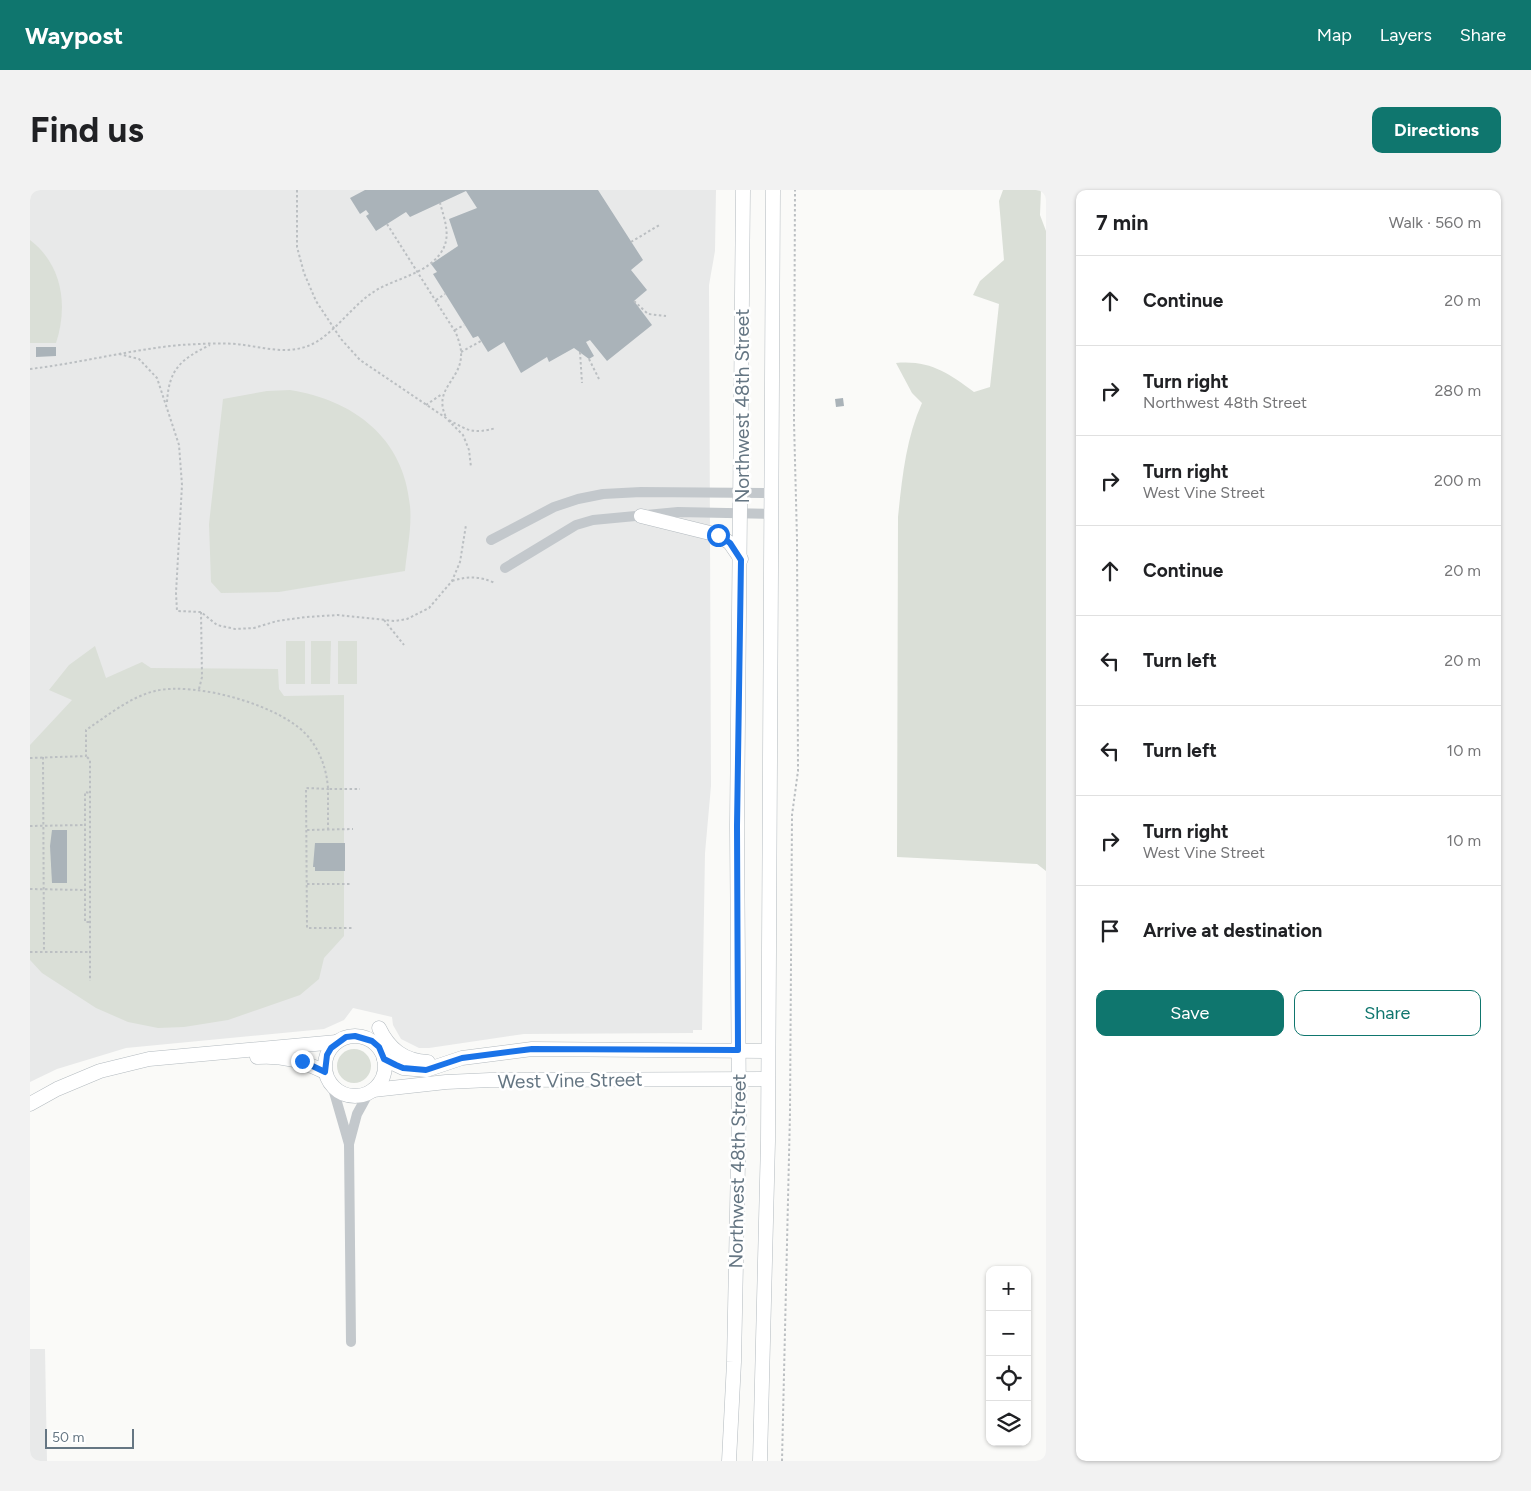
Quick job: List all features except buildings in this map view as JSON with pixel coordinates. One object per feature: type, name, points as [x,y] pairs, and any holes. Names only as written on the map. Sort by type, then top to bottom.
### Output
[{"type":"main road","name":"Northwest 48th Street","points":[[729,1461],[734,1352],[738,1079],[737,816],[742,493],[743,190]]},
{"type":"main road","name":"Northwest 48th Street","points":[[760,1461],[768,1051],[773,190]]},
{"type":"main road","points":[[641,516],[718,535],[730,543],[741,560]]},
{"type":"main road","points":[[379,1028],[386,1042],[407,1058],[419,1062],[446,1062]]},
{"type":"main road","points":[[346,1037],[364,1037],[379,1047],[384,1059],[384,1076],[370,1092],[348,1096],[332,1086],[325,1072],[327,1055],[337,1042],[346,1037]]},
{"type":"main road","points":[[30,1104],[57,1089],[100,1071],[149,1059],[337,1042]]},
{"type":"main road","name":"West Vine Street","points":[[384,1059],[403,1068],[426,1070],[446,1062],[479,1055],[532,1049],[768,1051]]},
{"type":"main road","points":[[100,1071],[271,1056],[295,1059],[325,1072]]},
{"type":"main road","name":"West Vine Street","points":[[370,1092],[455,1081],[767,1079]]},
{"type":"street","points":[[490,540],[554,507],[594,496],[620,492],[771,494]]},
{"type":"street","points":[[505,568],[576,525],[608,518],[678,512],[771,514]]},
{"type":"street","points":[[332,1086],[349,1144],[352,1342]]},
{"type":"street","points":[[349,1144],[357,1114],[370,1092]]},
{"type":"path","points":[[297,190],[298,247],[304,273],[316,301],[333,327],[360,360],[466,430],[482,432],[496,428]]},
{"type":"path","points":[[782,1461],[790,1113],[792,815],[798,772],[797,549],[794,430],[795,190]]},
{"type":"path","points":[[30,368],[181,345],[212,344],[290,350],[308,346],[374,291],[394,280],[418,272],[440,254],[445,244],[447,232],[440,203]]},
{"type":"path","points":[[387,224],[455,330],[461,352],[458,369],[442,394],[426,405]]},
{"type":"path","points":[[631,242],[661,224]]},
{"type":"path","points":[[436,300],[445,294]]},
{"type":"path","points":[[634,301],[648,314],[666,316]]},
{"type":"path","points":[[455,330],[464,324]]},
{"type":"path","points":[[461,352],[481,341]]},
{"type":"path","points":[[167,405],[168,387],[181,362],[212,344]]},
{"type":"path","points":[[580,352],[582,383]]},
{"type":"path","points":[[119,354],[139,359],[148,366],[157,378],[179,445],[182,486],[176,592],[177,611],[201,612],[217,626],[236,629],[254,628],[277,621],[306,617],[338,616],[395,621],[420,614],[434,602],[452,581],[460,562],[466,525]]},
{"type":"path","points":[[589,359],[599,379]]},
{"type":"path","points":[[442,394],[440,406],[446,418],[462,435],[469,450],[471,468]]},
{"type":"path","points":[[452,581],[471,576],[494,583]]},
{"type":"path","points":[[198,690],[202,677],[201,612]]},
{"type":"path","points":[[384,620],[404,645]]},
{"type":"path","points":[[90,981],[90,760],[86,756],[86,730],[134,700],[156,691],[198,690],[235,696],[295,725],[310,738],[324,764],[328,788],[328,830]]},
{"type":"path","points":[[30,758],[86,756]]},
{"type":"path","points":[[43,757],[44,952]]},
{"type":"path","points":[[354,928],[307,928],[306,788],[360,789]]},
{"type":"path","points":[[89,922],[85,922],[85,792],[90,793]]},
{"type":"path","points":[[30,826],[85,825]]},
{"type":"path","points":[[306,830],[353,829]]},
{"type":"path","points":[[307,884],[352,884]]},
{"type":"path","points":[[30,889],[85,890]]},
{"type":"path","points":[[30,952],[90,952]]},
{"type":"shaded area","points":[[30,190],[716,190],[715,251],[709,285],[711,786],[705,853],[702,1030],[693,1030],[693,1033],[524,1034],[419,1048],[401,1039],[393,1025],[392,1017],[353,1008],[344,1020],[324,1029],[126,1048],[57,1069],[30,1082]]},
{"type":"shaded area","points":[[1003,190],[1041,190],[1040,215],[1046,231],[1046,871],[1037,864],[897,857],[898,517],[908,444],[922,403],[912,393],[896,363],[919,364],[938,369],[974,392],[990,387],[999,304],[973,295],[980,281],[1004,260],[999,201]]},
{"type":"shaded area","points":[[30,240],[50,262],[60,287],[62,315],[56,343],[30,343]]},
{"type":"shaded area","points":[[290,390],[313,395],[354,413],[371,426],[386,442],[398,460],[406,482],[410,506],[410,530],[405,571],[279,592],[221,593],[211,582],[209,524],[223,399],[267,391]]},
{"type":"shaded area","points":[[286,641],[305,641],[305,684],[286,684]]},
{"type":"shaded area","points":[[311,641],[331,641],[330,684],[311,684]]},
{"type":"shaded area","points":[[338,641],[357,641],[357,684],[338,684]]},
{"type":"shaded area","points":[[95,646],[106,678],[142,662],[151,668],[278,669],[279,689],[284,696],[344,695],[344,936],[324,958],[319,979],[300,995],[228,1020],[184,1027],[158,1028],[128,1022],[96,1008],[42,973],[30,960],[30,745],[72,700],[49,690],[69,665]]},
{"type":"shaded area","points":[[354,1049],[361,1050],[366,1054],[370,1059],[370,1073],[366,1078],[361,1082],[354,1083],[347,1082],[342,1078],[338,1073],[337,1066],[338,1059],[342,1054],[347,1050]]},
{"type":"shaded area","points":[[30,1349],[45,1349],[47,1461],[30,1461]]},
{"type":"route","points":[[302,1061],[325,1072],[327,1055],[331,1048],[346,1037],[355,1036],[364,1037],[372,1041],[379,1047],[384,1059],[403,1068],[413,1070],[426,1070],[462,1058],[532,1049],[738,1050],[737,826],[741,560],[730,543],[718,535]]}]
